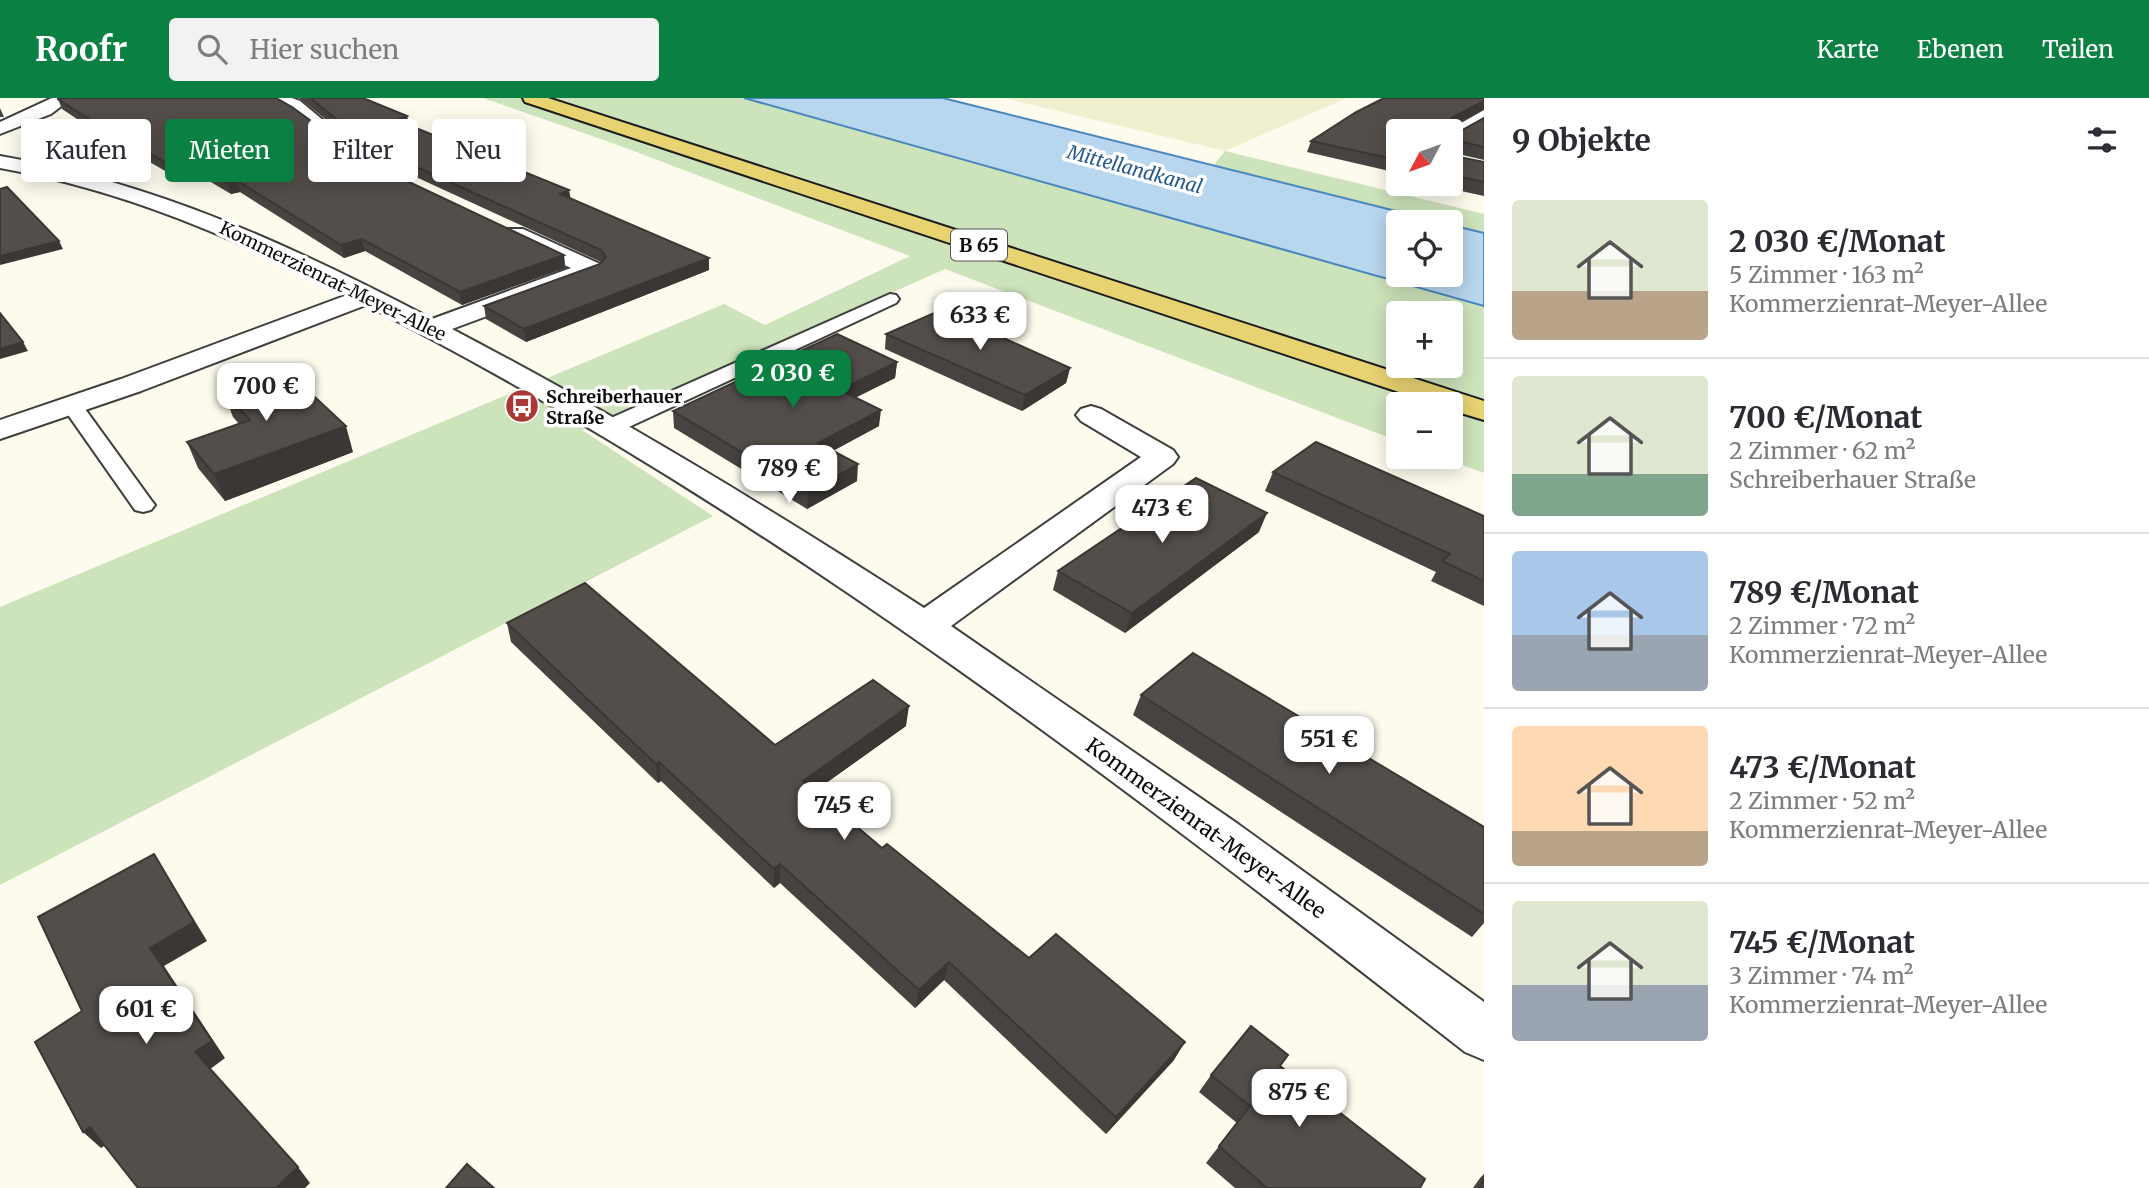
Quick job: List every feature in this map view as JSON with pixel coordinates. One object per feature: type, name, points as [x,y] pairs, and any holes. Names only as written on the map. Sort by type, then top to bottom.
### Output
[{"type":"main road","name":"B 65","points":[[531,98],[1484,411]]},
{"type":"street","points":[[0,129],[64,98]]},
{"type":"street","points":[[278,98],[294,105],[310,119]]},
{"type":"street","points":[[1463,129],[1484,115]]},
{"type":"street","name":"Kommerzienrat-Meyer-Allee","points":[[0,162],[75,176],[229,229],[431,328],[610,427],[727,498],[923,627],[1281,881],[1484,1034]]},
{"type":"street","points":[[431,328],[592,269],[492,223]]},
{"type":"street","points":[[0,430],[367,296]]},
{"type":"street","points":[[923,627],[1162,457],[1091,415]]},
{"type":"lane","points":[[610,427],[890,299]]},
{"type":"lane","points":[[73,405],[143,505]]},
{"type":"green space","points":[[483,98],[744,98],[1386,278],[1386,287],[1416,287],[1484,306],[1484,473],[1463,465],[1463,392],[1386,392],[1386,436],[945,269],[582,430],[713,516],[0,885],[0,607],[724,304],[765,325],[910,256],[618,145]]},
{"type":"green space","points":[[1004,98],[1347,98],[1225,151]]},
{"type":"green space","points":[[1225,151],[1386,190],[1386,196],[1410,196],[1484,214],[1484,233],[1463,228],[1463,210],[1391,210],[1213,166]]},
{"type":"water","name":"Mittellandkanal","points":[[744,98],[943,98],[1392,210],[1386,210],[1386,278]]},
{"type":"water","points":[[1463,228],[1484,233],[1484,306],[1416,287],[1463,287]]},
{"type":"building","points":[[276,98],[308,119],[308,182],[409,182],[564,255],[460,292],[362,239],[341,245],[239,182],[294,182],[294,119],[165,119],[165,162],[151,154],[151,119],[89,119],[58,99]]},
{"type":"building","points":[[310,98],[363,98],[407,116],[399,119],[336,119]]},
{"type":"building","points":[[1384,98],[1484,98],[1484,101],[1451,119],[1386,119],[1386,157],[1311,141],[1356,112]]},
{"type":"building","points":[[1484,118],[1484,147],[1463,142],[1463,130]]},
{"type":"building","points":[[418,129],[432,135],[432,174],[418,168]]},
{"type":"building","points":[[1463,158],[1484,162],[1484,182],[1463,178]]},
{"type":"building","points":[[526,173],[569,190],[560,194],[709,258],[524,329],[484,306],[600,264],[606,257],[601,250],[450,182],[526,182]]},
{"type":"building","points":[[7,187],[59,241],[0,256],[0,189]]},
{"type":"building","points":[[941,310],[1070,368],[1025,395],[886,334]]},
{"type":"building","points":[[0,313],[23,342],[0,349]]},
{"type":"building","points":[[837,334],[897,362],[840,390],[881,410],[818,443],[858,464],[808,492],[673,411]]},
{"type":"building","points":[[287,371],[346,426],[214,474],[187,442],[250,420],[223,391]]},
{"type":"building","points":[[1316,442],[1484,516],[1484,581],[1442,561],[1450,554],[1273,472]]},
{"type":"building","points":[[1196,478],[1267,513],[1132,613],[1058,571]]},
{"type":"building","points":[[585,583],[775,745],[873,680],[909,706],[803,781],[882,848],[887,844],[1029,958],[1056,934],[1185,1042],[1116,1117],[949,962],[919,990],[780,864],[774,869],[659,762],[656,764],[507,623]]},
{"type":"building","points":[[1193,653],[1484,827],[1484,914],[1141,695]]},
{"type":"building","points":[[154,854],[194,922],[150,948],[212,1041],[195,1052],[298,1167],[276,1188],[138,1188],[90,1127],[83,1132],[35,1042],[82,1011],[38,917]]},
{"type":"building","points":[[1251,1026],[1288,1055],[1280,1066],[1425,1179],[1420,1188],[1267,1188],[1219,1146],[1250,1106],[1211,1075]]},
{"type":"building","points":[[467,1164],[494,1188],[446,1188]]},
{"type":"place","name":"Schreiberhauer Straße","points":[[522,406]]}]
